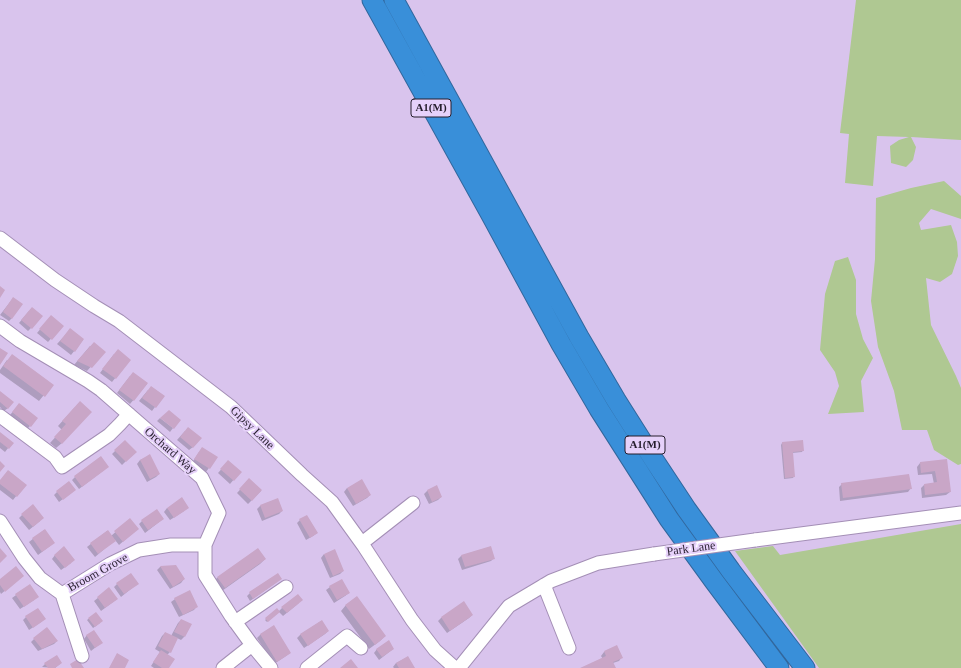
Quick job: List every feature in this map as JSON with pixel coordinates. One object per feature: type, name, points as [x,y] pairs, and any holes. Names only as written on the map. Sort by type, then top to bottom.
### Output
[{"type":"highway","name":"A1(M)","points":[[372,0],[561,344],[599,409],[669,520],[779,668]]},
{"type":"highway","name":"A1(M)","points":[[394,0],[579,337],[616,400],[687,510],[735,578],[805,668]]},
{"type":"street","name":"Gipsy Lane","points":[[0,238],[55,280],[119,321],[231,407],[332,502],[362,543],[412,620],[435,650],[455,668]]},
{"type":"street","name":"Orchard Way","points":[[0,326],[20,341],[101,390],[202,478],[219,513],[205,545],[205,575],[235,622],[272,668]]},
{"type":"street","points":[[0,416],[54,457],[62,466],[109,435],[129,414]]},
{"type":"street","points":[[362,543],[413,503]]},
{"type":"street","name":"Park Lane","points":[[459,668],[509,606],[552,581],[598,563],[787,535],[918,520],[961,513]]},
{"type":"street","name":"Broom Grove","points":[[0,521],[24,558],[40,578],[62,594],[110,564],[139,550],[171,545],[205,545]]},
{"type":"street","points":[[544,585],[569,648]]},
{"type":"street","points":[[235,622],[286,586]]},
{"type":"street","points":[[62,594],[82,656]]},
{"type":"street","points":[[307,668],[347,636],[361,648]]},
{"type":"street","points":[[223,668],[252,645]]},
{"type":"green space","points":[[856,0],[961,0],[961,140],[911,137],[916,147],[913,160],[906,167],[891,163],[890,146],[899,140],[909,137],[877,136],[873,186],[845,183],[849,134],[840,133]]},
{"type":"green space","points":[[944,181],[961,196],[961,219],[931,209],[919,223],[921,230],[951,225],[957,242],[958,256],[952,274],[940,282],[926,278],[931,325],[961,388],[961,464],[958,465],[934,450],[927,430],[902,430],[894,391],[878,347],[871,301],[875,259],[876,198],[911,188]]},
{"type":"green space","points":[[848,257],[856,280],[856,314],[863,339],[873,358],[861,381],[864,412],[828,414],[839,386],[835,372],[820,350],[825,294],[835,261]]},
{"type":"green space","points":[[961,524],[961,668],[819,668],[735,551],[773,546],[780,555]]},
{"type":"building","points":[[0,286],[5,290],[0,298]]},
{"type":"building","points":[[13,297],[23,304],[12,319],[3,312]]},
{"type":"building","points":[[32,307],[43,316],[32,329],[21,320]]},
{"type":"building","points":[[51,315],[64,326],[52,340],[39,329]]},
{"type":"building","points":[[70,328],[84,339],[75,352],[60,341]]},
{"type":"building","points":[[94,342],[106,352],[92,368],[77,361]]},
{"type":"building","points":[[0,348],[8,353],[0,365]]},
{"type":"building","points":[[118,349],[131,360],[116,379],[102,369]]},
{"type":"building","points":[[12,354],[54,385],[45,397],[3,366]]},
{"type":"building","points":[[133,372],[148,383],[134,401],[119,390]]},
{"type":"building","points":[[151,386],[165,396],[156,408],[142,398]]},
{"type":"building","points":[[0,391],[14,402],[8,409],[0,402]]},
{"type":"building","points":[[80,401],[92,412],[62,444],[54,437],[66,424],[62,421]]},
{"type":"building","points":[[19,403],[38,418],[31,427],[12,412]]},
{"type":"building","points":[[169,410],[181,420],[174,429],[160,418]]},
{"type":"building","points":[[188,427],[202,438],[193,448],[180,437]]},
{"type":"building","points":[[0,432],[14,443],[9,449],[0,442]]},
{"type":"building","points":[[125,440],[137,452],[126,462],[114,450]]},
{"type":"building","points":[[803,440],[804,451],[793,452],[795,477],[785,478],[782,442]]},
{"type":"building","points":[[202,447],[218,457],[210,469],[194,459]]},
{"type":"building","points":[[150,454],[160,474],[150,479],[140,460]]},
{"type":"building","points":[[101,456],[109,467],[82,487],[74,476]]},
{"type":"building","points":[[947,459],[951,492],[925,495],[924,484],[937,482],[935,471],[921,473],[920,462]]},
{"type":"building","points":[[228,460],[242,472],[234,481],[220,469]]},
{"type":"building","points":[[0,461],[5,466],[0,472]]},
{"type":"building","points":[[8,470],[27,485],[17,497],[0,484],[0,480]]},
{"type":"building","points":[[909,474],[912,489],[843,498],[841,483]]},
{"type":"building","points":[[249,478],[262,490],[252,501],[239,489]]},
{"type":"building","points":[[362,479],[371,495],[356,504],[347,488]]},
{"type":"building","points":[[69,481],[76,490],[63,500],[56,491]]},
{"type":"building","points":[[437,485],[442,497],[432,502],[427,490]]},
{"type":"building","points":[[182,497],[189,508],[174,518],[167,508]]},
{"type":"building","points":[[278,498],[283,511],[265,518],[260,505]]},
{"type":"building","points":[[33,504],[44,518],[33,527],[21,514]]},
{"type":"building","points":[[157,509],[164,519],[148,530],[141,520]]},
{"type":"building","points":[[307,515],[318,533],[310,538],[299,519]]},
{"type":"building","points":[[130,518],[139,529],[123,542],[114,531]]},
{"type":"building","points":[[45,529],[55,543],[42,552],[32,538]]},
{"type":"building","points":[[108,530],[116,541],[98,554],[90,543]]},
{"type":"building","points":[[64,546],[75,560],[65,568],[54,555]]},
{"type":"building","points":[[491,546],[495,559],[465,567],[461,555]]},
{"type":"building","points":[[0,548],[7,556],[0,563]]},
{"type":"building","points":[[258,548],[266,559],[225,588],[217,577]]},
{"type":"building","points":[[335,549],[344,571],[333,576],[324,554]]},
{"type":"building","points":[[176,565],[185,579],[173,587],[160,566]]},
{"type":"building","points":[[16,566],[24,576],[5,592],[0,585],[0,579]]},
{"type":"building","points":[[131,573],[139,584],[124,594],[116,583]]},
{"type":"building","points":[[278,573],[282,579],[253,599],[249,592]]},
{"type":"building","points":[[342,579],[350,593],[337,600],[329,586]]},
{"type":"building","points":[[30,584],[39,597],[24,607],[15,594]]},
{"type":"building","points":[[109,587],[118,599],[105,608],[97,597]]},
{"type":"building","points":[[190,590],[198,607],[183,615],[174,598]]},
{"type":"building","points":[[298,594],[303,600],[287,613],[281,607]]},
{"type":"building","points":[[357,596],[386,636],[375,645],[345,605]]},
{"type":"building","points":[[464,601],[473,615],[450,631],[441,617]]},
{"type":"building","points":[[38,608],[46,619],[33,628],[25,616]]},
{"type":"building","points":[[277,608],[280,612],[268,622],[265,618]]},
{"type":"building","points":[[96,612],[103,621],[95,627],[88,618]]},
{"type":"building","points":[[181,619],[192,624],[185,637],[174,632]]},
{"type":"building","points":[[322,620],[329,631],[308,646],[300,634]]},
{"type":"building","points":[[274,625],[291,653],[277,662],[260,634]]},
{"type":"building","points":[[47,627],[58,641],[42,649],[33,638]]},
{"type":"building","points":[[94,630],[103,643],[95,648],[86,635]]},
{"type":"building","points":[[165,632],[178,638],[171,653],[158,646]]},
{"type":"building","points":[[389,640],[394,649],[382,657],[376,649]]},
{"type":"building","points":[[617,645],[623,658],[613,662],[616,668],[580,668],[606,656],[604,651]]},
{"type":"building","points":[[161,650],[175,659],[169,668],[162,668],[153,662]]},
{"type":"building","points":[[117,653],[129,660],[125,668],[109,668]]},
{"type":"building","points":[[57,655],[62,663],[55,668],[48,668],[44,663]]},
{"type":"building","points":[[408,656],[415,668],[399,668],[396,663]]},
{"type":"building","points":[[78,659],[84,668],[72,668],[70,664]]},
{"type":"building","points":[[351,659],[358,668],[340,668]]}]
